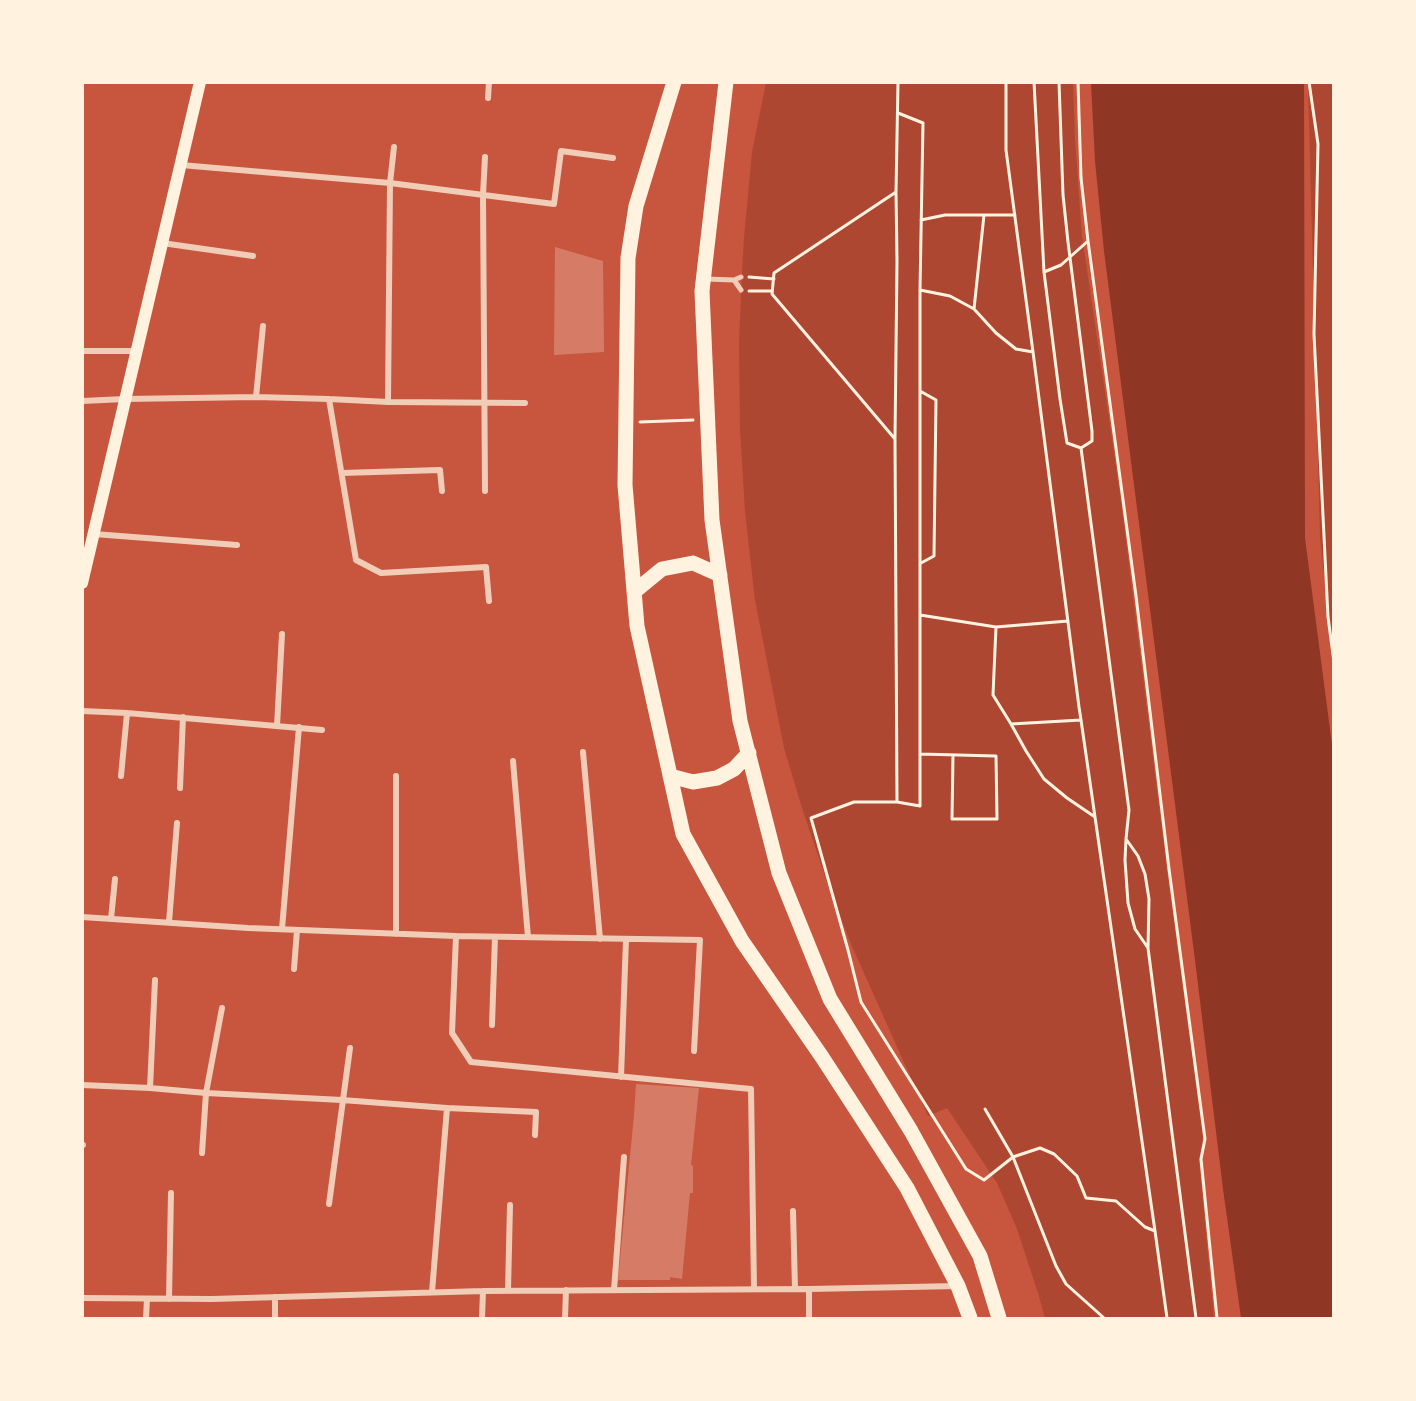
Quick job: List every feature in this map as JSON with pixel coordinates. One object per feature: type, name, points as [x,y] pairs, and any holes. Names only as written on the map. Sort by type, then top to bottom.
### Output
[{"type":"main road","points":[[82,583],[200,82]]},
{"type":"main road","points":[[674,82],[636,206],[628,258],[625,484],[637,626],[683,834],[742,941],[822,1057],[907,1188],[958,1286],[970,1318]]},
{"type":"main road","points":[[726,82],[702,291],[712,520],[740,721],[779,873],[830,999],[911,1131],[980,1256],[999,1318]]},
{"type":"main road","points":[[634,592],[662,569],[693,563],[720,575]]},
{"type":"main road","points":[[670,776],[693,782],[717,778],[734,769],[749,753]]},
{"type":"street","points":[[488,98],[489,82]]},
{"type":"street","points":[[388,402],[390,183],[394,147]]},
{"type":"street","points":[[181,165],[390,183],[554,204],[561,152],[613,158]]},
{"type":"street","points":[[485,157],[483,195],[485,490]]},
{"type":"street","points":[[162,243],[253,256]]},
{"type":"street","points":[[704,279],[734,280],[741,277]]},
{"type":"street","points":[[734,280],[741,291]]},
{"type":"street","points":[[256,397],[263,326]]},
{"type":"street","points":[[82,351],[137,351]]},
{"type":"street","points":[[82,401],[256,397],[388,402],[525,403]]},
{"type":"street","points":[[329,399],[356,560],[381,573],[486,567],[489,601]]},
{"type":"street","points":[[342,473],[440,470],[442,491]]},
{"type":"street","points":[[94,534],[237,545]]},
{"type":"street","points":[[277,726],[282,634]]},
{"type":"street","points":[[82,711],[128,712],[322,730]]},
{"type":"street","points":[[121,776],[128,712]]},
{"type":"street","points":[[180,788],[183,717]]},
{"type":"street","points":[[282,929],[299,728]]},
{"type":"street","points":[[583,752],[600,939]]},
{"type":"street","points":[[513,761],[528,938]]},
{"type":"street","points":[[396,776],[396,934]]},
{"type":"street","points":[[169,922],[177,823]]},
{"type":"street","points":[[111,918],[115,879]]},
{"type":"street","points":[[82,917],[396,934],[700,940],[694,1051]]},
{"type":"street","points":[[294,969],[297,930]]},
{"type":"street","points":[[456,936],[453,1033],[471,1062],[751,1089],[754,1288]]},
{"type":"street","points":[[492,1025],[495,937]]},
{"type":"street","points":[[621,1077],[626,939]]},
{"type":"street","points":[[150,1088],[155,980]]},
{"type":"street","points":[[202,1153],[206,1093],[222,1008]]},
{"type":"street","points":[[329,1204],[350,1048]]},
{"type":"street","points":[[82,1085],[537,1112],[535,1135]]},
{"type":"street","points":[[432,1292],[447,1108]]},
{"type":"street","points":[[614,1290],[624,1157]]},
{"type":"street","points":[[169,1299],[171,1193]]},
{"type":"street","points":[[508,1291],[510,1205]]},
{"type":"street","points":[[793,1211],[795,1289]]},
{"type":"street","points":[[82,1298],[212,1299],[483,1291],[958,1286]]},
{"type":"street","points":[[808,1318],[809,1289]]},
{"type":"street","points":[[565,1318],[566,1290]]},
{"type":"street","points":[[482,1318],[483,1291]]},
{"type":"street","points":[[275,1298],[275,1318]]},
{"type":"street","points":[[146,1318],[147,1299]]},
{"type":"path","points":[[897,802],[895,440],[898,82]]},
{"type":"path","points":[[1006,82],[1006,150],[1081,720],[1167,1318]]},
{"type":"path","points":[[1034,82],[1044,272],[1060,399],[1067,443],[1082,448]]},
{"type":"path","points":[[1059,82],[1064,195],[1092,431],[1092,441],[1082,448]]},
{"type":"path","points":[[1078,82],[1081,178],[1088,241],[1205,1138],[1201,1159],[1217,1318]]},
{"type":"path","points":[[1309,82],[1318,144],[1314,334],[1328,616],[1334,662]]},
{"type":"path","points":[[897,113],[923,123],[920,290],[920,806],[897,802],[854,802],[811,818],[861,1002],[966,1169],[984,1180],[1013,1157],[1040,1148],[1054,1154],[1077,1176],[1086,1198],[1116,1201],[1145,1227],[1155,1231]]},
{"type":"path","points":[[895,440],[772,294],[772,291],[774,273],[896,192]]},
{"type":"path","points":[[921,220],[945,215],[1015,215]]},
{"type":"path","points":[[974,309],[984,215]]},
{"type":"path","points":[[1044,272],[1061,266],[1088,241]]},
{"type":"path","points":[[741,277],[774,279]]},
{"type":"path","points":[[920,290],[950,296],[974,309],[996,333],[1016,349],[1033,352]]},
{"type":"path","points":[[741,291],[772,291]]},
{"type":"path","points":[[920,391],[936,400],[934,556],[920,564]]},
{"type":"path","points":[[626,423],[708,420]]},
{"type":"path","points":[[1082,448],[1129,810],[1125,860],[1128,903],[1136,929],[1148,948]]},
{"type":"path","points":[[920,615],[996,627],[1068,621]]},
{"type":"path","points":[[996,627],[993,695],[1044,779],[1095,817]]},
{"type":"path","points":[[1011,724],[1081,720]]},
{"type":"path","points":[[920,754],[996,756],[996,819],[952,819],[952,755]]},
{"type":"path","points":[[1126,839],[1138,856],[1145,874],[1149,898],[1148,948],[1196,1318]]},
{"type":"path","points":[[985,1109],[1013,1157],[1056,1266],[1066,1284],[1104,1318]]},
{"type":"shaded area","points":[[766,83],[1073,83],[1082,236],[1121,500],[1203,1137],[1199,1160],[1214,1318],[1045,1318],[1017,1229],[997,1183],[947,1108],[928,1116],[851,944],[829,888],[784,748],[755,600],[745,512],[740,429],[739,342],[742,273],[752,152]]},
{"type":"shaded area","points":[[1091,83],[1304,83],[1305,538],[1334,760],[1333,1318],[1241,1318],[1104,251],[1095,161]]},
{"type":"shaded area","points":[[1308,83],[1334,83],[1333,662],[1320,536]]},
{"type":"building","points":[[555,247],[603,261],[604,352],[554,355]]},
{"type":"building","points":[[636,1084],[699,1088],[691,1165],[693,1166],[693,1193],[690,1193],[682,1279],[670,1277],[670,1280],[618,1280]]}]
